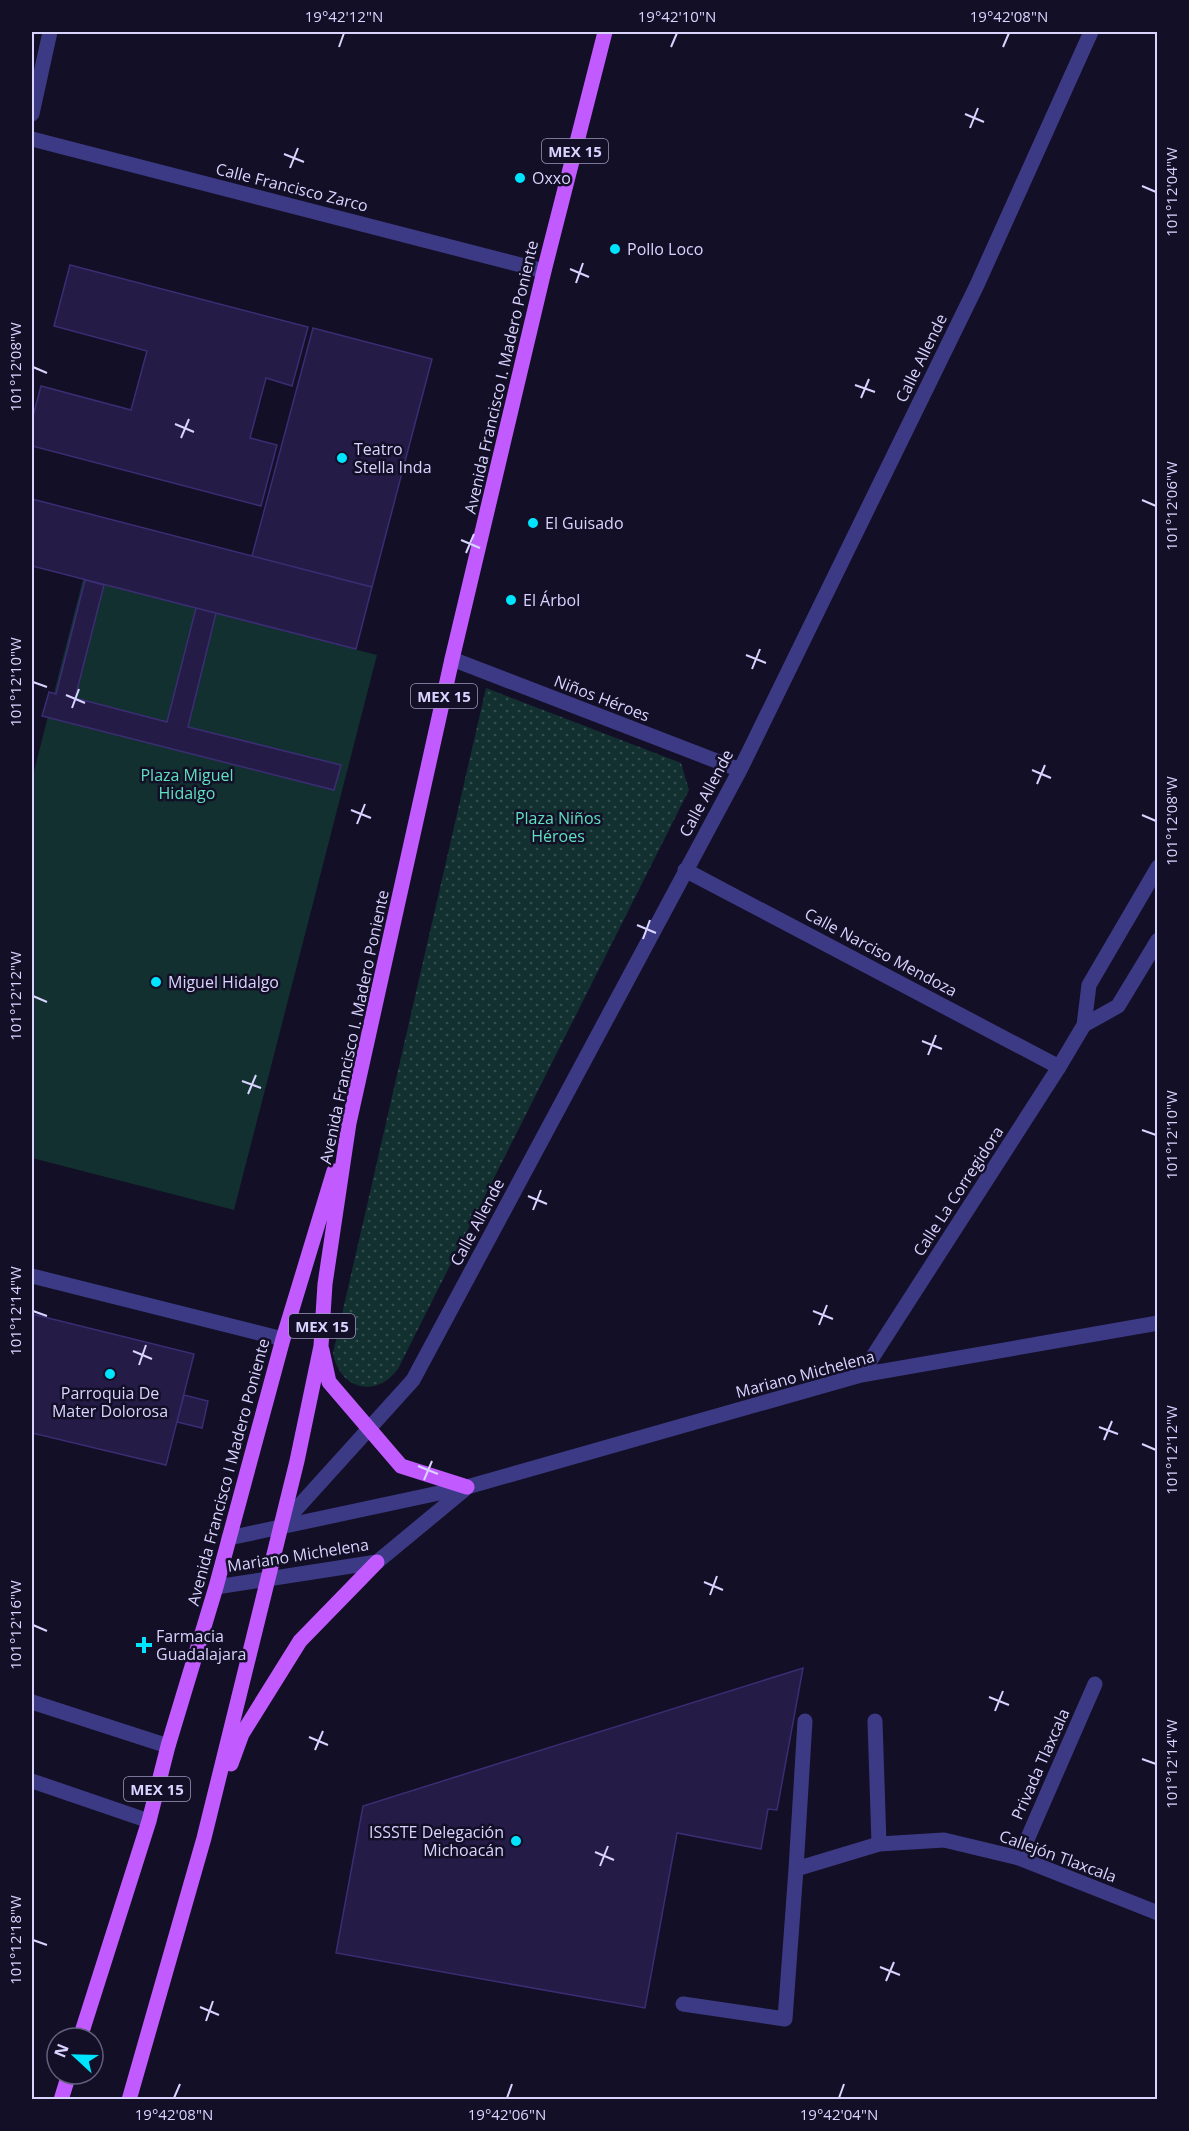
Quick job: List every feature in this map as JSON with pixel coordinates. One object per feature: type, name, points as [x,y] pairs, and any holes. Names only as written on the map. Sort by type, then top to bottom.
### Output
[{"type":"main road","name":"Avenida Francisco I. Madero Poniente","points":[[129,2100],[204,1838],[297,1461],[321,1346],[325,1284],[348,1123],[452,659],[544,271],[605,32]]},
{"type":"main road","name":"Avenida Francisco I Madero Poniente","points":[[84,2026],[149,1821],[168,1746],[216,1587],[283,1339],[348,1123]]},
{"type":"main road","points":[[321,1346],[329,1382],[400,1466],[467,1487]]},
{"type":"main road","points":[[204,1838],[242,1734],[300,1641],[377,1562]]},
{"type":"street","points":[[32,114],[50,32]]},
{"type":"street","name":"Calle Allende","points":[[280,1527],[413,1380],[740,770],[977,285],[1091,32]]},
{"type":"street","name":"Calle Francisco Zarco","points":[[32,139],[544,271]]},
{"type":"street","name":"Niños Héroes","points":[[452,659],[740,770]]},
{"type":"street","name":"Calle La Corregidora","points":[[861,1375],[1084,1025],[1089,985],[1158,867]]},
{"type":"street","name":"Calle Narciso Mendoza","points":[[685,870],[1059,1067]]},
{"type":"street","points":[[1084,1025],[1118,1006],[1158,940]]},
{"type":"street","points":[[32,1276],[283,1339]]},
{"type":"street","name":"Mariano Michelena","points":[[229,1538],[467,1487],[861,1375],[1158,1323]]},
{"type":"street","name":"Mariano Michelena","points":[[216,1587],[377,1562],[467,1487]]},
{"type":"street","name":"Privada Tlaxcala","points":[[1019,1858],[1095,1684]]},
{"type":"street","points":[[32,1702],[168,1746]]},
{"type":"street","points":[[683,2004],[785,2019],[805,1721]]},
{"type":"street","points":[[874,1721],[879,1844]]},
{"type":"street","points":[[32,1781],[149,1821]]},
{"type":"street","name":"Callejón Tlaxcala","points":[[796,1869],[879,1844],[944,1839],[1019,1858],[1158,1913]]},
{"type":"green space","name":"Plaza Miguel Hidalgo","points":[[83,579],[377,655],[234,1210],[32,1158],[32,779]]},
{"type":"green space","name":"Plaza Niños Héroes","points":[[486,688],[681,763],[689,790],[398,1369],[379,1384],[369,1387],[360,1386],[350,1382],[343,1375],[333,1353]]},
{"type":"building","points":[[70,265],[308,327],[292,386],[266,378],[250,438],[277,445],[261,506],[32,446],[32,420],[41,386],[131,410],[147,351],[54,326]]},
{"type":"building","name":"Teatro Stella Inda","points":[[313,328],[432,359],[372,587],[252,556]]},
{"type":"building","points":[[32,499],[372,587],[356,649],[32,566]]},
{"type":"building","points":[[85,580],[104,585],[75,698],[167,722],[196,608],[216,613],[188,727],[341,765],[334,790],[42,716],[49,692],[56,694]]},
{"type":"building","name":"Parroquia De Mater Dolorosa","points":[[32,1314],[194,1354],[166,1465],[32,1433]]},
{"type":"building","points":[[184,1395],[208,1401],[202,1428],[177,1422]]},
{"type":"building","name":"ISSSTE Delegación Michoacán","points":[[803,1668],[777,1810],[768,1809],[761,1849],[677,1833],[645,2008],[336,1953],[363,1806]]},
{"type":"place","name":"Oxxo","points":[[520,178]]},
{"type":"place","name":"Pollo Loco","points":[[615,249]]},
{"type":"place","name":"Teatro Stella Inda","points":[[342,458]]},
{"type":"place","name":"El Guisado","points":[[533,523]]},
{"type":"place","name":"El Árbol","points":[[511,600]]},
{"type":"place","name":"Miguel Hidalgo","points":[[156,982]]},
{"type":"place","name":"Parroquia De Mater Dolorosa","points":[[110,1374]]},
{"type":"place","name":"Farmacia Guadalajara","points":[[144,1645]]},
{"type":"place","name":"ISSSTE Delegación Michoacán","points":[[516,1841]]}]
